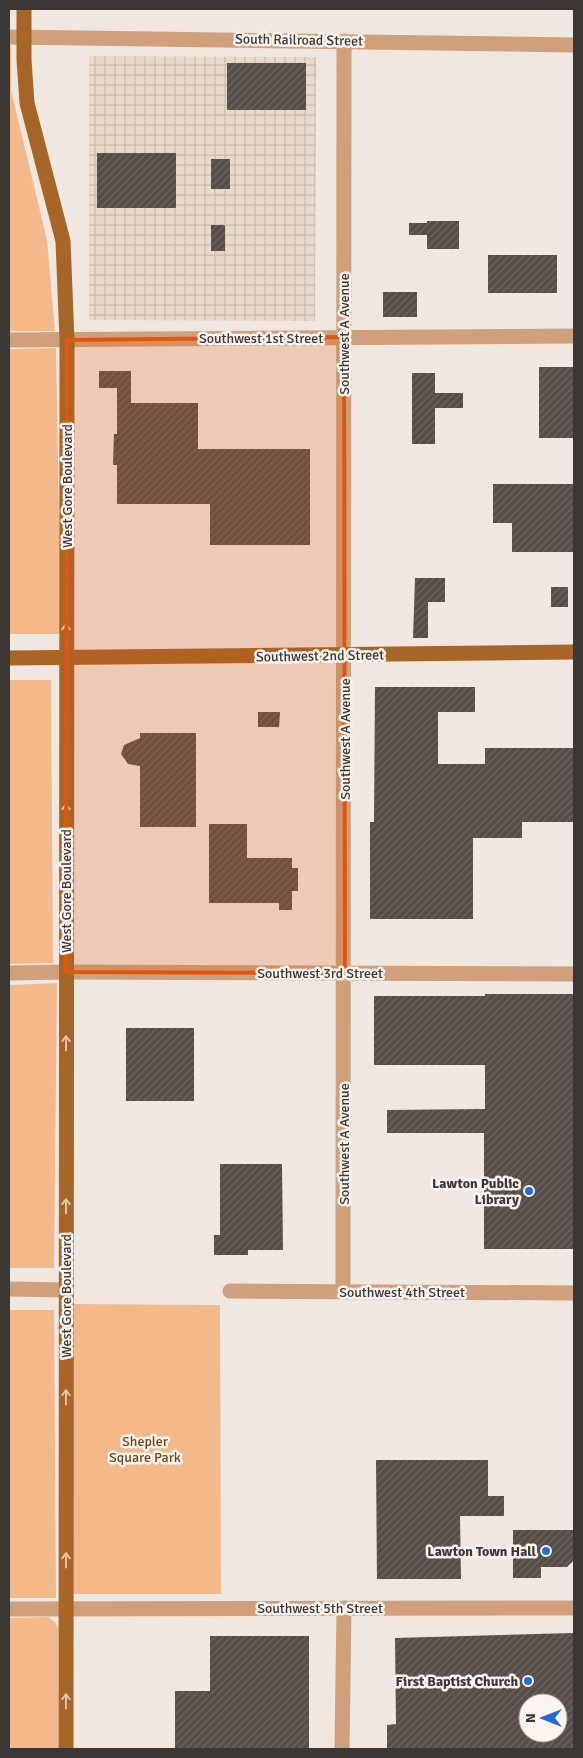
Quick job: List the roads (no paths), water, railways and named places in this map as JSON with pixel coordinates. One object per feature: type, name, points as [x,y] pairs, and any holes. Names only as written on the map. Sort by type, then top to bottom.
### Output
[{"type":"main road","name":"West Gore Boulevard","points":[[24,9],[16,37],[27,103],[63,241],[67,340],[66,1749]]},
{"type":"main road","name":"Southwest 2nd Street","points":[[9,658],[66,659],[574,652]]},
{"type":"street","name":"South Railroad Street","points":[[16,37],[574,45]]},
{"type":"street","name":"Southwest A Avenue","points":[[343,1292],[345,973],[344,41]]},
{"type":"street","name":"Southwest 1st Street","points":[[9,340],[574,336]]},
{"type":"street","name":"Southwest 3rd Street","points":[[9,973],[574,974]]},
{"type":"street","points":[[9,1289],[66,1290]]},
{"type":"street","name":"Southwest 4th Street","points":[[230,1291],[574,1293]]},
{"type":"street","points":[[342,1749],[344,1608]]},
{"type":"street","name":"Southwest 5th Street","points":[[9,1609],[574,1608]]},
{"type":"place","name":"Lawton Public Library","points":[[529,1191]]},
{"type":"place","name":"Lawton Town Hall","points":[[546,1551]]},
{"type":"place","name":"First Baptist Church","points":[[528,1681]]},
{"type":"park label","name":"Shepler Square Park","points":[[145,1449]]}]
